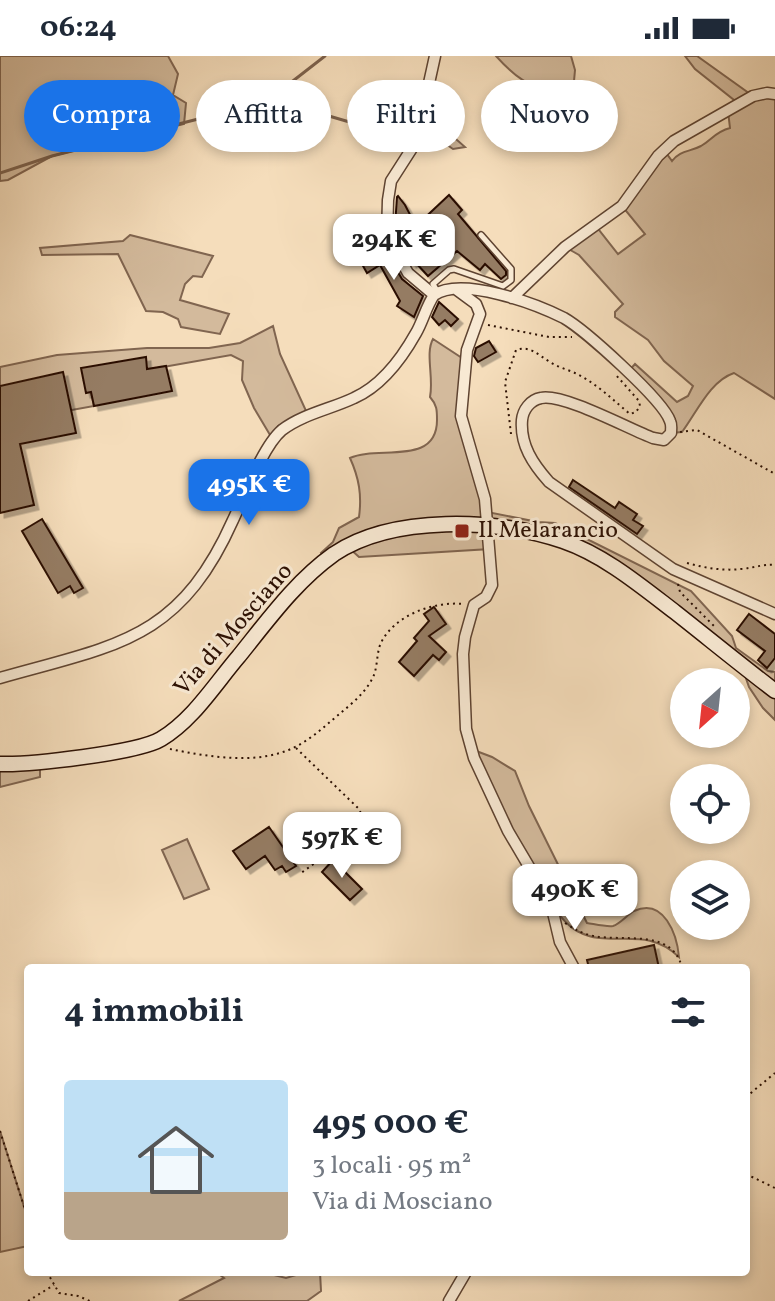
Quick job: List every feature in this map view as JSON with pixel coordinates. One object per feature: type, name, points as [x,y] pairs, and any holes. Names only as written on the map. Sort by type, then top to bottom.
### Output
[{"type":"main road","name":"Via di Mosciano","points":[[0,764],[88,756],[154,743],[186,720],[291,592],[334,554],[354,543],[395,529],[438,525],[488,526],[563,541],[610,564],[775,691]]},
{"type":"street","points":[[435,56],[416,142],[391,181],[387,236],[408,273],[436,294]]},
{"type":"street","points":[[512,298],[565,247],[622,206],[658,156],[674,141],[753,96],[775,94]]},
{"type":"street","points":[[455,289],[476,304],[480,314],[464,370],[461,416],[485,499],[492,585],[486,597],[474,605],[463,654],[466,729],[474,758],[508,831],[551,904],[560,942],[572,964]]},
{"type":"street","points":[[0,678],[121,643],[147,630],[170,613],[204,576],[273,440],[282,430],[369,390],[395,365],[417,332],[427,305],[436,294],[455,289],[512,298],[566,319],[598,344],[666,414],[671,423],[671,433],[664,440],[562,400],[541,397],[530,402],[522,415],[522,436],[533,464],[549,482],[673,569],[775,614]]},
{"type":"street","points":[[449,1301],[464,1276]]},
{"type":"lane","points":[[436,294],[433,288],[436,280],[454,269],[503,286],[511,280],[511,269],[481,235]]},
{"type":"path","points":[[477,324],[513,328],[549,337],[572,337]]},
{"type":"path","points":[[513,442],[505,382],[516,350],[533,350],[551,363],[578,374],[630,414],[636,412],[639,401],[612,372]]},
{"type":"path","points":[[671,433],[697,430],[775,474]]},
{"type":"path","points":[[716,628],[680,592],[673,569],[687,563],[711,569],[737,570],[758,564],[775,565]]},
{"type":"path","points":[[154,743],[196,754],[247,758],[273,756],[295,748],[356,700],[375,674],[381,643],[402,621],[417,611],[447,603],[474,605]]},
{"type":"path","points":[[295,748],[359,809],[363,818],[361,830],[301,873]]},
{"type":"path","points":[[565,923],[578,932],[595,937],[651,939],[669,947],[679,957],[681,964]]},
{"type":"path","points":[[750,1094],[775,1073]]},
{"type":"path","points":[[0,1131],[24,1206]]},
{"type":"path","points":[[750,1176],[775,1188]]},
{"type":"path","points":[[49,1276],[59,1293],[90,1301]]},
{"type":"path","points":[[28,1301],[54,1285]]},
{"type":"shaded area","points":[[0,56],[168,56],[178,74],[177,80],[24,80],[24,152],[68,152],[52,156],[8,180],[0,181]]},
{"type":"shaded area","points":[[496,56],[571,56],[574,80],[522,80]]},
{"type":"shaded area","points":[[685,56],[697,56],[753,96],[775,94],[775,399],[734,373],[711,390],[682,432],[671,433],[671,423],[627,373],[635,364],[677,402],[688,396],[693,386],[664,361],[648,340],[615,317],[615,312],[623,304],[579,255],[565,247],[595,225],[618,254],[645,234],[622,206],[664,150],[672,161],[730,128],[728,111],[739,104],[695,69]]},
{"type":"shaded area","points":[[180,99],[186,103],[184,124],[180,125]]},
{"type":"shaded area","points":[[130,235],[213,256],[202,277],[193,276],[185,284],[180,300],[229,314],[220,334],[181,327],[178,319],[163,312],[146,311],[118,254],[42,255],[40,248],[123,241]]},
{"type":"shaded area","points":[[273,326],[280,354],[307,413],[278,426],[273,440],[242,380],[243,361],[231,355],[84,381],[91,392],[94,406],[0,423],[0,367],[57,355],[147,348],[209,348],[240,343]]},
{"type":"shaded area","points":[[433,339],[465,360],[461,416],[487,512],[555,523],[691,591],[732,636],[736,648],[768,671],[775,672],[775,720],[750,688],[750,668],[742,668],[649,592],[563,541],[489,527],[490,549],[359,557],[348,547],[326,561],[321,553],[333,542],[339,528],[359,517],[359,487],[350,458],[417,449],[427,444],[434,435],[437,410],[430,397]]},
{"type":"shaded area","points":[[471,749],[515,771],[587,923],[613,926],[634,911],[653,909],[670,925],[670,940],[675,940],[679,957],[653,942],[603,938],[577,931],[551,904]]},
{"type":"shaded area","points":[[40,761],[40,777],[0,787],[0,764]]},
{"type":"shaded area","points":[[187,839],[209,889],[184,899],[162,850]]},
{"type":"shaded area","points":[[0,1131],[24,1206],[24,1247],[0,1252]]},
{"type":"shaded area","points":[[221,1276],[320,1276],[321,1291],[307,1301],[179,1301],[224,1278]]},
{"type":"building","points":[[449,195],[462,210],[458,214],[506,271],[501,279],[485,264],[480,270],[457,251],[428,276],[414,261],[412,263],[401,245],[404,243],[395,226],[397,197],[416,226]]},
{"type":"building","points":[[372,249],[379,261],[389,257],[402,279],[423,296],[414,317],[397,306],[400,301],[380,265],[367,273],[358,257]]},
{"type":"building","points":[[439,302],[458,319],[451,326],[445,320],[439,325],[432,317]]},
{"type":"building","points":[[489,341],[496,352],[478,362],[474,356],[476,348]]},
{"type":"building","points":[[146,357],[147,369],[166,366],[172,391],[94,406],[91,392],[86,393],[81,368]]},
{"type":"building","points":[[63,372],[76,433],[20,444],[34,505],[0,513],[0,386]]},
{"type":"building","points":[[573,480],[615,508],[619,502],[637,514],[633,520],[643,526],[637,534],[569,487]]},
{"type":"building","points":[[42,519],[83,588],[74,593],[70,586],[58,593],[22,531]]},
{"type":"building","points":[[434,607],[446,624],[429,636],[446,652],[439,660],[433,655],[414,676],[399,662],[429,621],[424,614]]},
{"type":"building","points":[[749,614],[775,634],[775,658],[767,668],[758,660],[765,651],[737,630]]},
{"type":"building","points":[[269,827],[296,866],[286,872],[282,866],[275,870],[265,856],[246,869],[233,851]]},
{"type":"building","points":[[333,860],[362,889],[350,900],[322,872]]},
{"type":"building","points":[[654,945],[658,964],[588,964],[587,960]]},
{"type":"waterway","points":[[0,173],[52,156],[222,113],[280,91],[325,56]]},
{"type":"waterway","points":[[331,117],[347,121]]},
{"type":"place","name":"Il Melarancio","points":[[462,531]]}]
